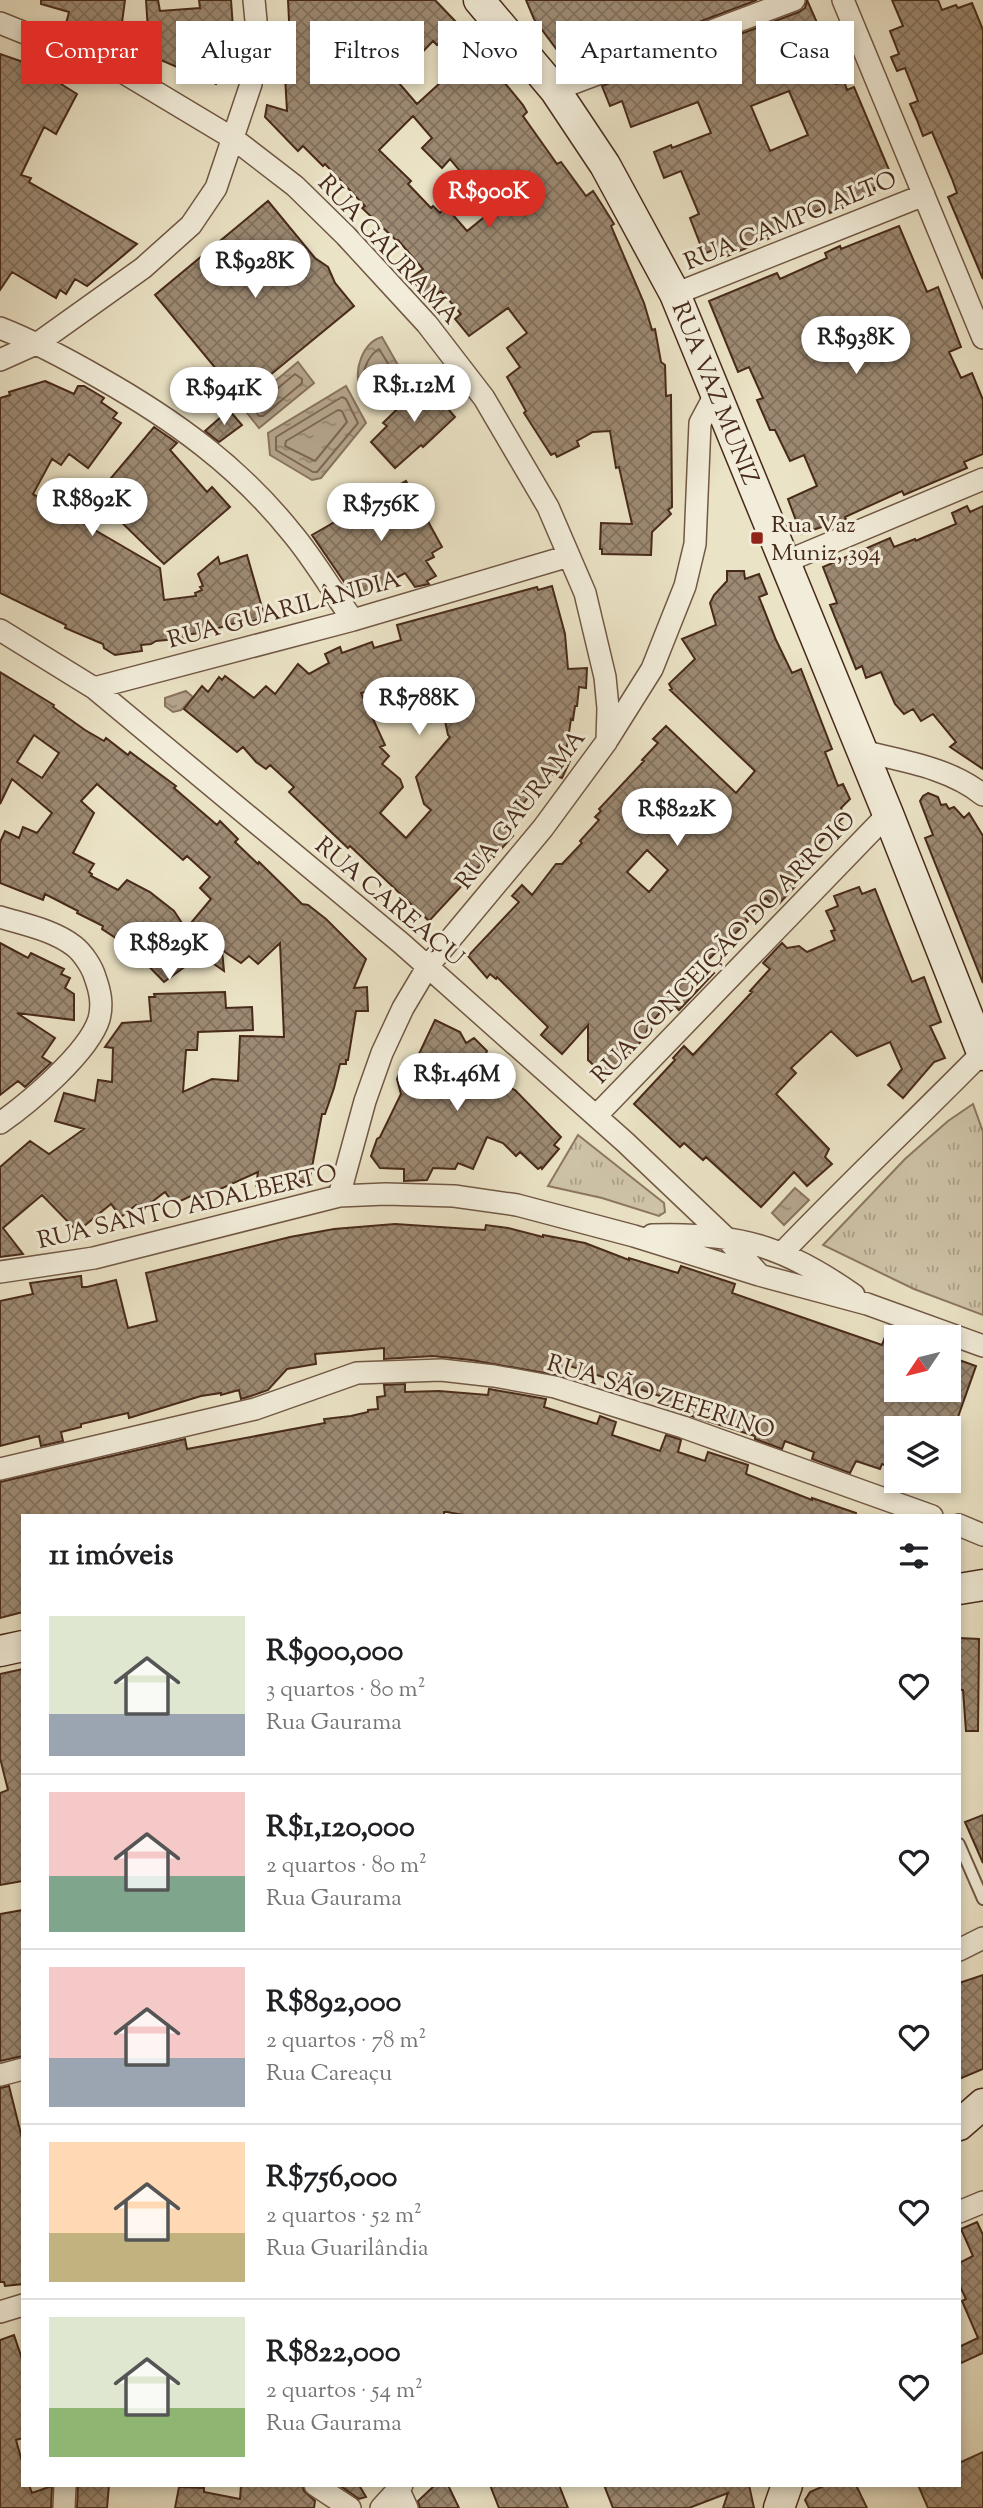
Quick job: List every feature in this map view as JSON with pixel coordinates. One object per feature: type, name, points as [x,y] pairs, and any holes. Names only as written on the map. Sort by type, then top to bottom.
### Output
[{"type":"street","points":[[0,360],[38,343],[143,268],[191,225],[216,188],[251,84],[257,21],[254,0]]},
{"type":"street","name":"RUA VAZ MUNIZ","points":[[479,0],[555,90],[605,165],[675,294],[888,814],[982,1054]]},
{"type":"street","points":[[555,90],[794,0]]},
{"type":"street","points":[[843,0],[983,338]]},
{"type":"street","name":"RUA GAURAMA","points":[[0,23],[124,73],[234,139],[295,186],[346,236],[427,324],[484,398],[548,508],[585,593],[597,641],[608,708],[607,741],[543,828],[428,966],[403,1008],[382,1053],[351,1146],[339,1196]]},
{"type":"street","name":"RUA CAMPO ALTO","points":[[675,294],[924,195]]},
{"type":"street","points":[[0,328],[38,343],[127,393],[200,441],[246,481],[292,532],[353,620]]},
{"type":"street","points":[[607,741],[652,669],[685,586],[695,544],[700,423],[716,393]]},
{"type":"street","points":[[785,562],[983,479]]},
{"type":"street","name":"RUA GUARILÂNDIA","points":[[93,688],[353,620],[569,556]]},
{"type":"street","name":"RUA CAREAÇU","points":[[0,630],[93,688],[428,966],[596,1116],[725,1237],[759,1275]]},
{"type":"street","points":[[862,751],[926,767],[967,783],[983,795]]},
{"type":"street","name":"RUA CONCEIÇÃO DO ARROIO","points":[[596,1116],[888,814]]},
{"type":"street","points":[[0,917],[50,932],[76,948],[93,971],[102,996],[99,1019],[87,1042],[18,1111],[0,1123]]},
{"type":"street","points":[[782,1253],[864,1168],[982,1054]]},
{"type":"street","name":"RUA SANTO ADALBERTO","points":[[0,1272],[94,1258],[339,1196],[454,1196],[517,1205],[867,1304]]},
{"type":"street","name":"RUA SANTO ADALBERTO","points":[[634,1236],[725,1237]]},
{"type":"street","points":[[725,1237],[782,1253],[828,1277],[867,1304],[983,1346]]},
{"type":"street","name":"RUA SÃO ZEFERINO","points":[[0,1469],[264,1407],[357,1373],[441,1370],[555,1387],[683,1427],[926,1514]]},
{"type":"street","points":[[961,1526],[983,1535]]},
{"type":"street","points":[[961,1589],[983,1585]]},
{"type":"street","points":[[0,1651],[21,1646]]},
{"type":"street","points":[[961,1949],[983,1938]]},
{"type":"street","points":[[0,2075],[21,2070]]},
{"type":"street","points":[[961,2122],[983,2104]]},
{"type":"street","points":[[961,2212],[983,2202]]},
{"type":"street","points":[[0,2312],[21,2306]]},
{"type":"street","points":[[64,2508],[65,2487]]},
{"type":"street","points":[[319,2487],[350,2508]]},
{"type":"street","points":[[382,2508],[400,2487]]},
{"type":"street","points":[[400,2487],[407,2508]]},
{"type":"street","points":[[779,2508],[786,2487]]},
{"type":"lane","points":[[961,1849],[983,1899]]},
{"type":"green space","points":[[973,1104],[983,1132],[983,1315],[914,1289],[823,1245],[905,1159],[948,1121]]},
{"type":"green space","points":[[578,1135],[664,1203],[665,1212],[659,1216],[602,1198],[548,1186]]},
{"type":"water","points":[[382,337],[407,381],[407,387],[389,397],[361,388],[358,374],[365,351],[375,340]]},
{"type":"water","points":[[298,362],[314,383],[259,428],[243,408]]},
{"type":"water","points":[[346,386],[366,423],[321,478],[312,480],[270,455],[268,433]]},
{"type":"water","points":[[186,691],[193,697],[181,710],[173,712],[165,706],[165,698]]},
{"type":"water","points":[[795,1188],[809,1200],[784,1225],[772,1213]]},
{"type":"building","points":[[41,0],[125,0],[122,21],[67,21],[69,12],[41,4]]},
{"type":"building","points":[[146,0],[158,0],[160,11],[200,8],[199,0],[231,0],[232,21],[176,21],[176,67],[162,60],[162,21],[147,21]]},
{"type":"building","points":[[288,0],[435,0],[455,21],[438,21],[438,44],[433,41],[424,50],[424,21],[310,21],[310,84],[400,84],[417,104],[439,84],[506,84],[523,105],[527,112],[523,116],[557,164],[561,162],[586,196],[593,191],[614,224],[611,226],[644,303],[652,330],[655,329],[661,362],[665,365],[666,396],[671,395],[672,507],[668,510],[671,514],[652,532],[651,555],[602,554],[600,549],[601,523],[632,524],[619,467],[616,468],[610,431],[593,432],[577,441],[579,446],[557,457],[555,453],[551,455],[524,413],[526,411],[507,377],[520,367],[507,348],[527,333],[508,308],[469,336],[455,319],[461,314],[441,291],[429,300],[411,278],[423,269],[398,240],[362,208],[365,206],[325,164],[323,166],[303,146],[298,151],[265,117],[267,105],[287,111],[285,84],[296,84],[296,21],[289,21]],"holes":[[[413,116],[432,138],[422,148],[442,168],[450,159],[493,210],[467,231],[446,207],[440,213],[433,206],[431,208],[408,184],[411,181],[379,150]]]},
{"type":"building","points":[[526,0],[757,0],[702,21],[556,21],[556,49],[542,30],[542,21],[534,19]]},
{"type":"building","points":[[807,0],[816,21],[775,21],[805,8]]},
{"type":"building","points":[[892,0],[938,0],[942,10],[972,3],[983,30],[983,279],[948,197],[957,193],[952,179],[932,132],[923,136],[910,104],[918,101],[905,68],[897,71],[891,57],[899,54],[890,31],[903,26]]},
{"type":"building","points":[[756,28],[756,84],[845,84],[847,90],[854,87],[889,170],[877,174],[881,185],[874,188],[875,191],[849,202],[850,205],[830,213],[827,207],[798,218],[801,225],[725,257],[720,247],[704,254],[690,218],[699,214],[681,171],[664,178],[654,152],[711,133],[698,102],[631,127],[622,101],[610,106],[602,86],[742,84],[742,33]],"holes":[[[789,91],[808,135],[770,151],[751,106]]]},
{"type":"building","points":[[0,54],[21,61],[21,84],[61,84],[77,94],[56,134],[44,127],[21,175],[31,178],[29,182],[137,244],[87,286],[75,279],[66,294],[60,290],[56,298],[12,272],[0,290]]},
{"type":"building","points":[[268,201],[315,258],[328,267],[335,283],[354,306],[241,399],[155,295]]},
{"type":"building","points":[[899,226],[927,292],[938,287],[961,347],[949,352],[961,378],[972,373],[983,400],[983,454],[964,462],[967,468],[904,495],[902,491],[845,517],[846,519],[801,534],[788,499],[817,486],[804,455],[790,461],[775,430],[770,430],[757,400],[763,398],[749,367],[738,372],[709,301],[777,273],[780,279],[827,258],[825,253],[840,246],[841,249]]},
{"type":"building","points":[[431,376],[441,390],[441,401],[455,417],[423,447],[421,445],[395,468],[371,442],[387,426],[383,423]]},
{"type":"building","points":[[45,381],[74,394],[78,386],[84,386],[104,398],[101,402],[117,413],[113,418],[121,423],[88,468],[69,454],[61,465],[52,459],[33,494],[160,568],[164,600],[196,596],[195,593],[202,590],[200,587],[203,586],[198,574],[218,557],[220,564],[247,555],[265,618],[186,635],[186,638],[156,641],[141,645],[142,651],[115,655],[104,648],[103,644],[65,628],[66,625],[0,593],[0,398],[10,395],[9,392]]},
{"type":"building","points":[[229,410],[242,425],[219,442],[205,431]]},
{"type":"building","points":[[154,427],[177,443],[170,450],[207,492],[212,487],[230,507],[164,564],[105,506],[111,500],[100,491]]},
{"type":"building","points":[[406,481],[442,547],[432,553],[434,557],[426,561],[436,576],[427,581],[429,584],[415,587],[405,573],[361,597],[347,586],[312,535]]},
{"type":"building","points":[[967,506],[970,512],[983,506],[983,769],[950,747],[956,742],[933,714],[921,721],[913,709],[904,714],[895,704],[881,672],[866,678],[862,666],[856,669],[830,605],[837,603],[823,567],[890,538],[894,547],[915,539],[916,541],[956,524],[952,513]]},
{"type":"building","points":[[727,571],[744,571],[745,579],[759,574],[767,594],[759,597],[776,640],[792,673],[801,669],[832,749],[825,752],[838,786],[843,784],[850,799],[841,808],[845,816],[838,822],[844,827],[832,841],[826,836],[796,869],[804,877],[775,908],[766,898],[746,919],[748,921],[704,964],[714,973],[679,1010],[670,1002],[648,1026],[645,1037],[613,1072],[603,1074],[588,1060],[588,1025],[562,1054],[541,1035],[548,1027],[497,977],[496,979],[490,974],[487,978],[468,956],[519,902],[512,896],[522,885],[532,895],[556,864],[562,864],[582,843],[580,841],[599,820],[595,817],[601,811],[599,809],[644,761],[642,760],[658,743],[653,739],[666,726],[736,793],[755,771],[670,690],[672,689],[669,684],[695,659],[682,639],[716,625],[710,603],[727,581]],"holes":[[[647,850],[668,870],[649,892],[627,872]]]},
{"type":"building","points":[[552,586],[565,634],[568,669],[587,668],[586,688],[579,687],[577,706],[573,720],[571,719],[565,759],[570,761],[562,778],[550,774],[539,795],[533,791],[504,829],[513,836],[482,870],[479,867],[429,921],[289,792],[294,787],[270,765],[266,769],[243,747],[237,752],[184,709],[202,686],[208,692],[219,677],[222,680],[225,676],[254,698],[266,686],[275,694],[298,664],[309,674],[329,663],[325,654],[340,647],[342,653],[372,642],[374,648],[401,640],[397,625],[537,587],[538,590]],"holes":[[[392,685],[400,715],[428,706],[429,710],[442,707],[450,737],[416,777],[424,804],[431,810],[406,838],[380,813],[403,787],[400,779],[382,764],[389,756],[380,747],[385,745],[361,693]]]},
{"type":"building","points":[[0,672],[54,705],[53,707],[85,730],[104,741],[106,738],[128,755],[130,752],[176,786],[174,788],[217,825],[220,821],[238,839],[235,842],[258,864],[259,862],[302,904],[308,905],[326,919],[366,959],[354,988],[367,987],[368,1011],[356,1011],[348,1060],[346,1064],[340,1064],[325,1114],[322,1114],[309,1183],[281,1177],[278,1190],[256,1186],[258,1172],[198,1199],[195,1194],[174,1204],[165,1192],[140,1211],[136,1205],[121,1217],[111,1204],[84,1226],[75,1229],[42,1195],[3,1228],[23,1254],[0,1257],[0,1167],[30,1141],[49,1154],[84,1129],[55,1121],[64,1093],[95,1101],[98,1080],[112,1082],[113,1048],[105,1047],[122,1023],[151,1021],[149,997],[155,997],[154,994],[225,992],[226,1008],[252,1007],[253,1030],[198,1032],[197,1050],[186,1050],[183,1092],[212,1079],[238,1081],[240,1036],[284,1037],[280,943],[258,964],[249,956],[241,963],[222,950],[224,971],[201,955],[164,982],[131,948],[102,929],[103,926],[45,894],[43,900],[0,883],[0,842],[5,831],[19,838],[23,827],[37,833],[52,813],[12,779],[0,804]],"holes":[[[34,735],[59,753],[42,778],[17,762]],[[97,784],[183,860],[187,856],[210,877],[200,888],[211,899],[186,929],[174,911],[150,892],[127,880],[118,890],[91,876],[89,872],[94,864],[73,853],[94,813],[81,801]]]},
{"type":"building","points":[[928,793],[938,797],[941,805],[946,804],[949,809],[954,807],[964,818],[969,813],[983,836],[983,983],[925,838],[933,835],[920,801]]},
{"type":"building","points":[[859,887],[862,894],[875,889],[912,982],[924,977],[941,1022],[930,1026],[945,1058],[934,1062],[903,1098],[888,1085],[902,1069],[890,1042],[857,1056],[831,1031],[791,1068],[796,1073],[776,1094],[829,1149],[825,1157],[832,1164],[807,1186],[794,1172],[761,1207],[706,1157],[703,1160],[684,1143],[680,1147],[634,1104],[675,1060],[673,1058],[684,1046],[693,1055],[752,992],[750,991],[770,969],[763,963],[782,943],[787,948],[799,946],[807,952],[835,940],[831,931],[835,930],[826,911],[838,906],[834,896]]},
{"type":"building","points":[[0,943],[28,958],[31,953],[64,969],[61,974],[70,978],[65,988],[74,994],[74,1020],[17,1013],[55,1038],[42,1057],[51,1063],[25,1087],[18,1081],[0,1095]]},
{"type":"building","points":[[435,1020],[460,1032],[466,1043],[474,1038],[487,1051],[479,1069],[502,1079],[500,1083],[515,1090],[561,1137],[554,1145],[559,1149],[542,1169],[538,1169],[520,1152],[516,1156],[503,1143],[487,1137],[473,1169],[458,1163],[455,1169],[433,1168],[427,1180],[404,1181],[404,1169],[380,1168],[371,1156],[401,1094],[397,1079],[399,1074],[421,1062],[418,1056]]},
{"type":"building","points":[[395,1224],[485,1230],[486,1225],[585,1243],[629,1260],[678,1273],[681,1266],[735,1284],[732,1293],[882,1345],[884,1340],[884,1402],[961,1402],[961,1361],[976,1366],[958,1416],[884,1416],[884,1465],[880,1469],[856,1461],[850,1473],[812,1459],[814,1452],[785,1441],[782,1449],[755,1439],[755,1436],[663,1407],[666,1398],[570,1366],[567,1377],[433,1356],[384,1359],[384,1348],[315,1354],[316,1364],[287,1369],[268,1390],[241,1399],[239,1390],[221,1395],[201,1396],[129,1418],[128,1413],[81,1424],[81,1427],[61,1432],[63,1441],[41,1446],[39,1436],[0,1446],[0,1301],[33,1294],[30,1283],[81,1276],[82,1287],[87,1287],[116,1280],[128,1328],[157,1321],[146,1273],[290,1237],[334,1229]]},
{"type":"building","points":[[405,1384],[405,1392],[439,1391],[488,1395],[489,1389],[546,1399],[544,1407],[597,1424],[600,1416],[616,1422],[612,1435],[660,1451],[666,1435],[679,1439],[678,1452],[705,1461],[708,1452],[748,1465],[746,1474],[856,1514],[21,1514],[21,1613],[0,1618],[0,1482],[185,1439],[187,1449],[325,1423],[324,1419],[378,1409],[377,1397],[385,1396],[384,1385]]},
{"type":"building","points":[[961,1638],[979,1639],[978,1731],[966,1731]]},
{"type":"building","points":[[21,1669],[21,1881],[0,1885],[0,1793],[8,1790],[0,1758],[0,1674]]},
{"type":"building","points":[[983,1815],[983,1863],[965,1822]]},
{"type":"building","points":[[21,1910],[21,2056],[0,2061],[0,1914]]},
{"type":"building","points":[[983,1975],[983,2069],[961,2078],[961,1982]]},
{"type":"building","points":[[9,2086],[21,2134],[21,2284],[5,2286],[4,2282],[0,2282],[0,2088]]},
{"type":"building","points":[[977,2222],[983,2235],[983,2353],[961,2363],[961,2346],[978,2338],[962,2301],[966,2299],[961,2288],[961,2262],[973,2256],[961,2229]]},
{"type":"building","points":[[14,2335],[21,2356],[21,2439],[16,2440],[21,2458],[21,2487],[30,2487],[32,2493],[52,2487],[51,2508],[0,2508],[0,2340]]},
{"type":"building","points":[[983,2452],[983,2508],[928,2508],[919,2487],[961,2487],[961,2462]]},
{"type":"building","points":[[78,2487],[109,2487],[107,2508],[77,2508]]},
{"type":"building","points":[[179,2487],[204,2488],[204,2492],[240,2499],[241,2487],[303,2487],[315,2501],[314,2508],[175,2508]]},
{"type":"building","points":[[342,2487],[360,2487],[366,2497],[359,2499]]},
{"type":"building","points":[[433,2487],[449,2487],[459,2508],[420,2508],[418,2501]]},
{"type":"building","points":[[491,2487],[560,2487],[568,2508],[499,2508]]},
{"type":"building","points":[[605,2487],[749,2487],[754,2508],[723,2508],[728,2493],[689,2508],[613,2508]]},
{"type":"building","points":[[821,2487],[857,2487],[867,2508],[809,2508],[805,2500],[810,2492]]},
{"type":"place","name":"Rua Vaz Muniz, 394","points":[[757,538]]}]
